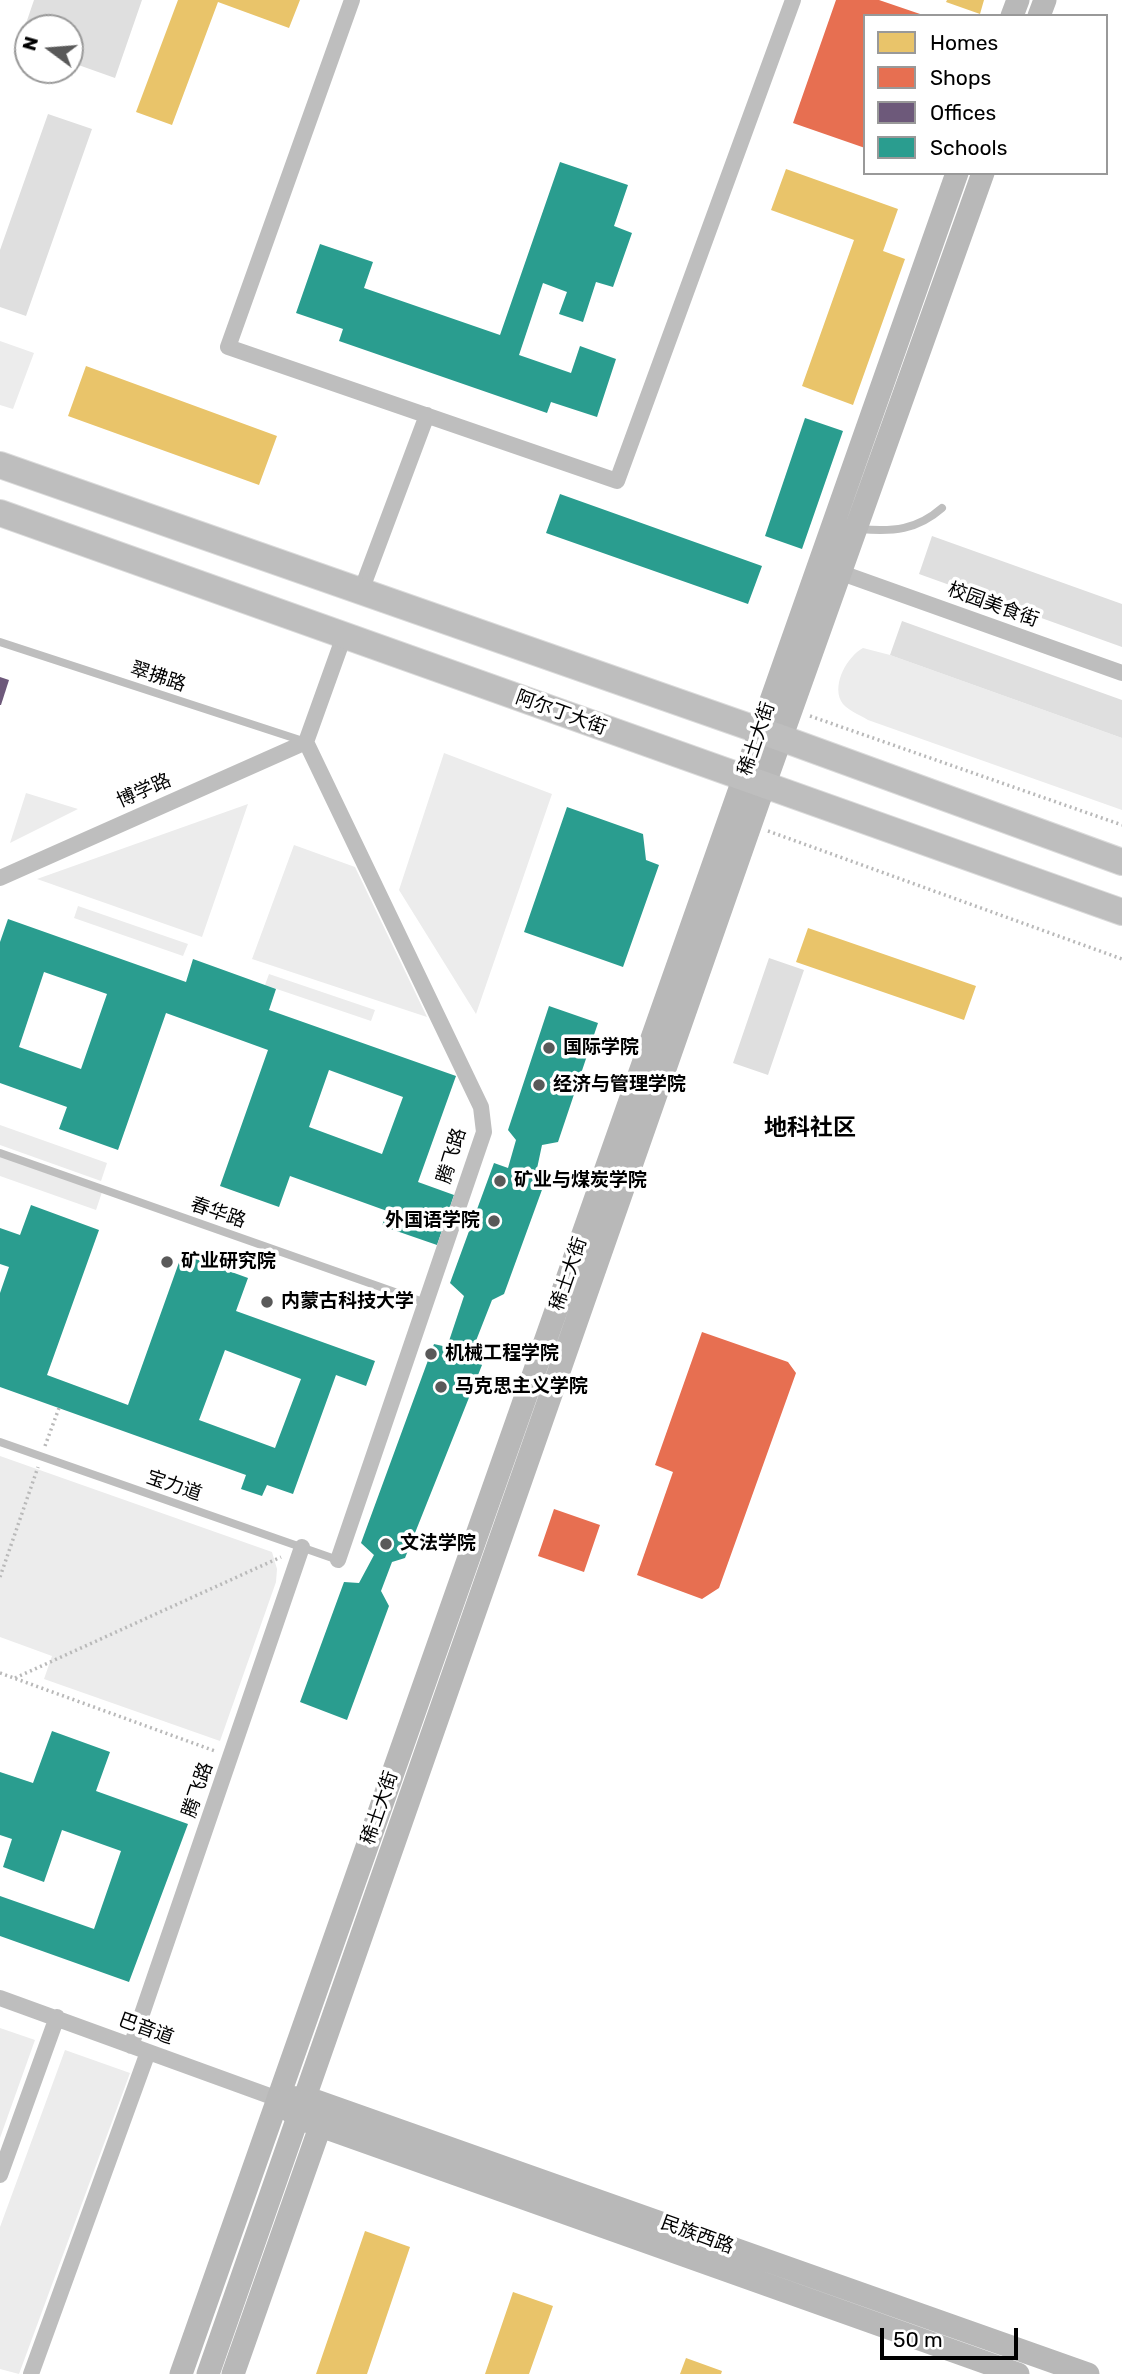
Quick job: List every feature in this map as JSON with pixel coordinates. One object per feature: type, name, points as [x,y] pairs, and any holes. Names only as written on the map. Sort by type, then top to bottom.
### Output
[{"type":"main road","name":"稀土大街","points":[[181,2374],[754,782],[956,175]]},
{"type":"main road","name":"稀土大街","points":[[770,734],[792,709],[982,175]]},
{"type":"main road","points":[[0,465],[770,734],[1122,862]]},
{"type":"main road","name":"阿尔丁大街","points":[[0,513],[1122,912]]},
{"type":"main road","name":"稀土大街","points":[[208,2374],[750,825],[754,782]]},
{"type":"main road","name":"民族西路","points":[[278,2099],[1088,2374]]},
{"type":"main road","name":"民族西路","points":[[302,2108],[320,2127],[1018,2374]]},
{"type":"main road","points":[[233,2374],[320,2127]]},
{"type":"street","points":[[352,0],[228,347],[617,481],[793,0]]},
{"type":"street","points":[[361,591],[427,415]]},
{"type":"street","name":"校园美食街","points":[[850,576],[1122,673]]},
{"type":"street","points":[[306,742],[344,636]]},
{"type":"street","name":"博学路","points":[[0,878],[306,742]]},
{"type":"street","name":"腾飞路","points":[[306,742],[481,1108],[484,1132],[338,1560]]},
{"type":"street","name":"腾飞路","points":[[131,2046],[302,1547]]},
{"type":"street","name":"巴音道","points":[[0,1998],[278,2099]]},
{"type":"street","points":[[0,2175],[57,2017]]},
{"type":"street","points":[[31,2374],[148,2052]]},
{"type":"lane","points":[[857,529],[909,528],[929,520],[942,508]]},
{"type":"lane","name":"翠拂路","points":[[0,642],[306,742]]},
{"type":"lane","name":"春华路","points":[[0,1153],[426,1303]]},
{"type":"lane","name":"宝力道","points":[[0,1442],[338,1560]]},
{"type":"path","points":[[792,709],[1122,825]]},
{"type":"path","points":[[750,825],[1122,959]]},
{"type":"path","points":[[0,1577],[59,1408]]},
{"type":"path","points":[[15,1678],[302,1547]]},
{"type":"path","points":[[0,1673],[232,1756]]},
{"type":"shaded area","points":[[0,341],[34,353],[13,409],[0,405]]},
{"type":"shaded area","points":[[863,648],[890,655],[1122,738],[1122,810],[868,720],[853,712],[841,701],[840,678],[852,657]]},
{"type":"shaded area","points":[[444,753],[552,794],[476,1014],[399,890]]},
{"type":"shaded area","points":[[26,793],[78,809],[10,843]]},
{"type":"shaded area","points":[[248,804],[202,937],[37,879]]},
{"type":"shaded area","points":[[294,845],[355,867],[427,1017],[252,959]]},
{"type":"shaded area","points":[[78,906],[188,944],[183,956],[74,918]]},
{"type":"shaded area","points":[[269,974],[375,1010],[371,1021],[265,985]]},
{"type":"shaded area","points":[[0,1125],[107,1163],[101,1181],[0,1145]]},
{"type":"shaded area","points":[[0,1156],[102,1192],[96,1210],[0,1176]]},
{"type":"shaded area","points":[[0,1456],[272,1552],[277,1569],[276,1582],[220,1741],[44,1679],[52,1656],[0,1637]]},
{"type":"shaded area","points":[[0,2028],[35,2040],[0,2138]]},
{"type":"shaded area","points":[[65,2050],[130,2073],[19,2374],[0,2369],[0,2227]]},
{"type":"building: Homes","points":[[178,0],[300,0],[289,28],[218,2],[172,125],[136,112]]},
{"type":"building: Homes","points":[[984,0],[980,14],[946,2]]},
{"type":"building: Homes","points":[[786,169],[898,209],[883,251],[905,259],[853,405],[802,386],[854,240],[771,210]]},
{"type":"building: Homes","points":[[86,366],[277,436],[259,485],[68,416]]},
{"type":"building: Homes","points":[[808,928],[976,986],[964,1020],[796,962]]},
{"type":"building: Homes","points":[[365,2231],[410,2247],[367,2374],[316,2374]]},
{"type":"building: Homes","points":[[513,2292],[553,2306],[529,2374],[485,2374]]},
{"type":"building: Homes","points":[[686,2358],[722,2371],[721,2374],[680,2374]]},
{"type":"building: Shops","points":[[836,0],[879,0],[920,14],[863,14],[863,147],[793,123]]},
{"type":"building: Shops","points":[[702,1332],[788,1362],[796,1373],[719,1588],[702,1599],[637,1575],[673,1472],[655,1465]]},
{"type":"building: Shops","points":[[554,1509],[600,1525],[584,1572],[538,1556]]},
{"type":"building: Offices","points":[[0,677],[9,680],[1,705],[0,705]]},
{"type":"building: Schools","points":[[560,162],[628,185],[614,226],[632,233],[613,287],[596,282],[583,322],[559,314],[567,292],[543,283],[519,355],[571,373],[580,346],[616,359],[597,417],[551,402],[547,413],[339,341],[343,329],[296,313],[320,244],[373,262],[364,288],[500,335]]},
{"type":"building: Schools","points":[[805,418],[843,431],[802,549],[765,536]]},
{"type":"building: Schools","points":[[560,494],[762,566],[748,604],[546,533]]},
{"type":"building: Schools","points":[[567,807],[643,834],[646,860],[659,865],[623,967],[524,932]]},
{"type":"building: Schools","points":[[8,919],[186,982],[193,959],[276,989],[269,1010],[456,1076],[418,1182],[454,1195],[437,1245],[382,1226],[387,1211],[290,1176],[279,1207],[220,1186],[268,1050],[166,1013],[118,1150],[59,1129],[67,1107],[0,1083],[0,942]],"holes":[[[44,972],[107,994],[81,1069],[19,1047]],[[329,1070],[403,1097],[382,1154],[309,1127]]]},
{"type":"building: Schools","points":[[549,1006],[598,1023],[558,1142],[542,1145],[535,1178],[543,1187],[504,1294],[492,1300],[470,1356],[482,1365],[405,1558],[392,1562],[381,1591],[389,1606],[347,1720],[300,1702],[344,1582],[359,1583],[374,1555],[361,1543],[434,1344],[447,1347],[464,1296],[450,1283],[494,1163],[508,1168],[516,1140],[508,1130]]},
{"type":"building: Schools","points":[[31,1205],[99,1230],[47,1375],[128,1405],[182,1254],[248,1278],[236,1311],[375,1361],[366,1386],[336,1375],[293,1494],[267,1485],[262,1496],[241,1489],[246,1475],[0,1387],[0,1293],[9,1267],[0,1264],[0,1228],[20,1235]],"holes":[[[225,1350],[301,1379],[275,1448],[199,1420]]]},
{"type":"building: Schools","points":[[52,1731],[110,1752],[96,1791],[188,1824],[129,1982],[0,1936],[0,1896],[94,1929],[121,1851],[62,1830],[44,1882],[3,1867],[12,1839],[0,1835],[0,1772],[33,1783]]},
{"type":"building: Other","points":[[34,0],[142,0],[115,78],[84,67],[84,14],[29,14]]},
{"type":"building: Other","points":[[48,114],[92,129],[26,316],[0,307],[0,250]]},
{"type":"building: Other","points":[[932,536],[1122,604],[1122,647],[919,574]]},
{"type":"building: Other","points":[[902,621],[1122,700],[1122,738],[890,655]]},
{"type":"building: Other","points":[[769,958],[804,970],[768,1075],[733,1063]]},
{"type":"place","name":"国际学院","points":[[549,1048]]},
{"type":"place","name":"经济与管理学院","points":[[539,1085]]},
{"type":"place","name":"矿业与煤炭学院","points":[[500,1181]]},
{"type":"place","name":"外国语学院","points":[[494,1221]]},
{"type":"place","name":"矿业研究院","points":[[167,1262]]},
{"type":"place","name":"内蒙古科技大学","points":[[267,1302]]},
{"type":"place","name":"机械工程学院","points":[[431,1354]]},
{"type":"place","name":"马克思主义学院","points":[[441,1387]]},
{"type":"place","name":"文法学院","points":[[386,1544]]},
{"type":"district","name":"地科社区","points":[[810,1128]]}]
